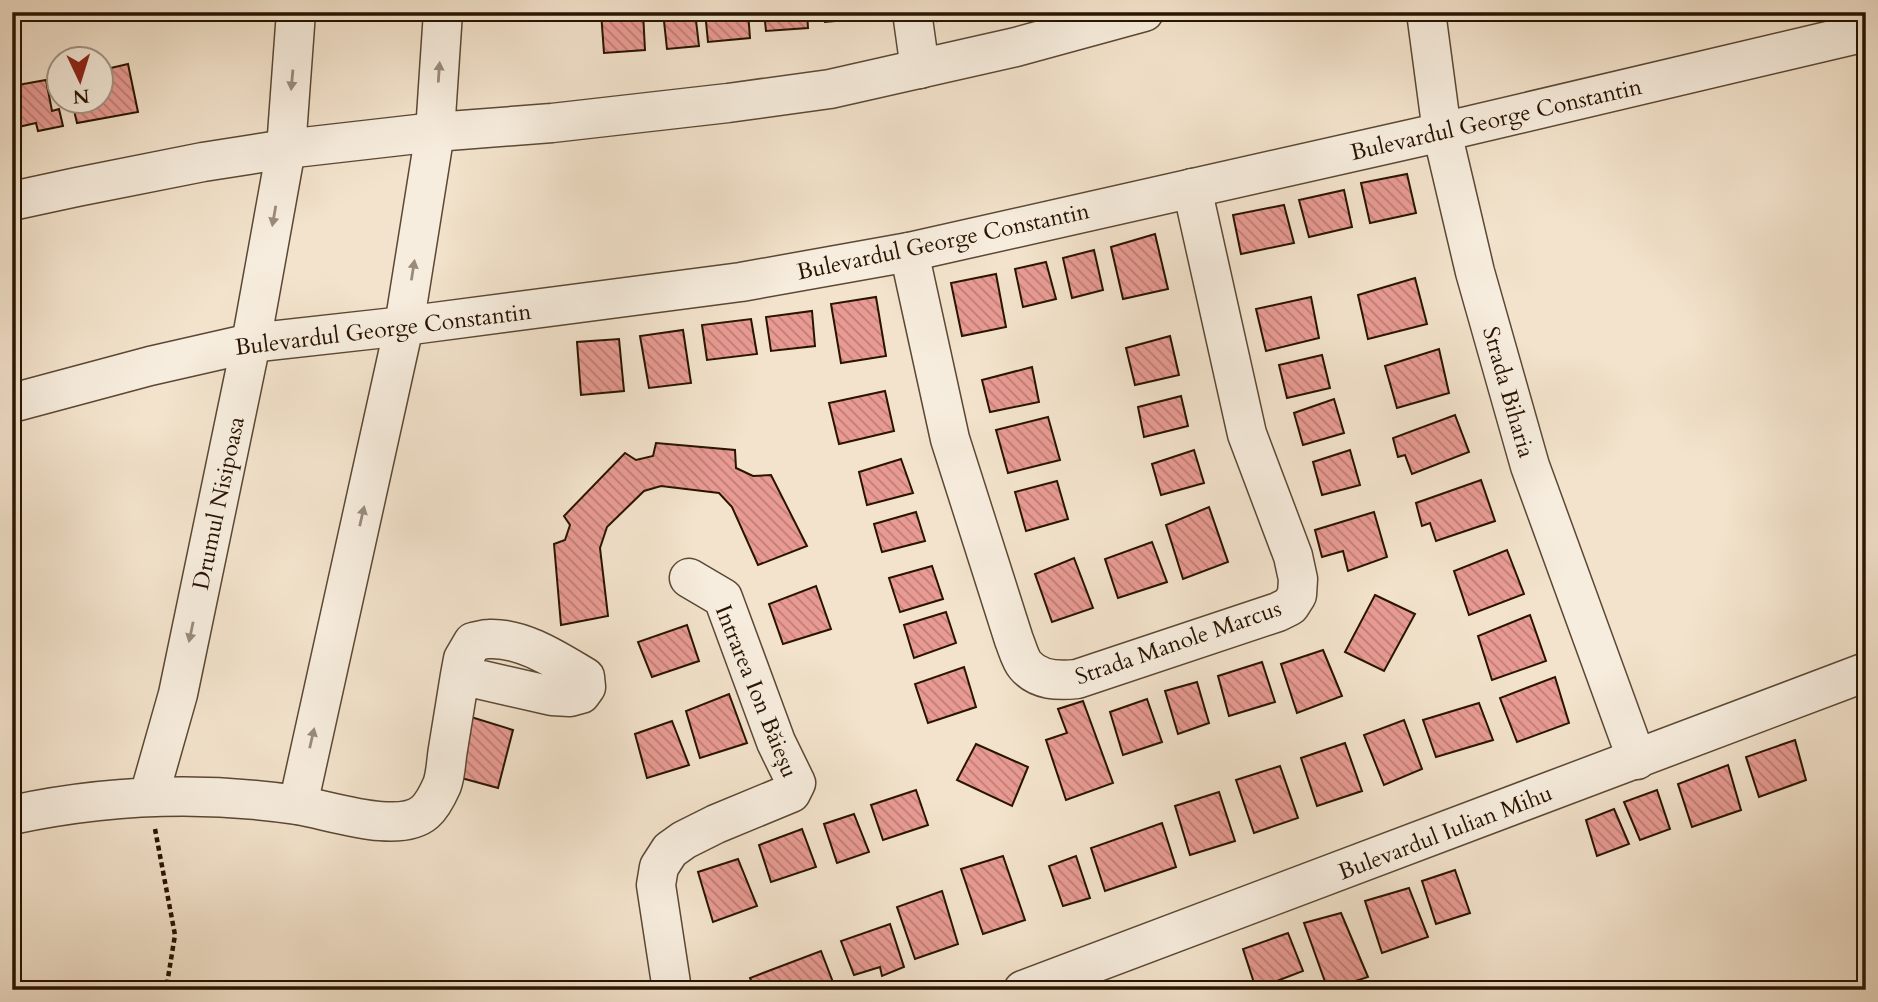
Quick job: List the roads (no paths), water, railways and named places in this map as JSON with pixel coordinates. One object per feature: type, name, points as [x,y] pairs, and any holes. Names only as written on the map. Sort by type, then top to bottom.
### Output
[{"type":"street","name":"Drumul Nisipoasa","points":[[149,796],[178,694],[251,343],[286,149],[296,12]]},
{"type":"street","points":[[298,805],[404,326],[435,132],[443,12]]},
{"type":"street","points":[[912,12],[920,69]]},
{"type":"street","points":[[12,201],[203,162],[286,149],[435,132],[552,123],[830,89],[1016,47],[1144,12]]},
{"type":"street","name":"Strada Biharia","points":[[1426,12],[1442,132],[1475,272],[1530,466],[1637,760]]},
{"type":"street","name":"Bulevardul George Constantin","points":[[12,404],[150,366],[251,343],[741,282],[909,252],[1442,132],[1866,32]]},
{"type":"street","name":"Strada Manole Marcus","points":[[909,252],[950,439],[1014,640],[1024,665],[1038,675],[1056,682],[1077,679],[1278,612],[1290,606],[1297,595],[1298,579],[1293,556],[1247,434],[1192,188]]},
{"type":"street","name":"Intrarea Ion Băieșu","points":[[672,990],[656,884],[659,867],[670,850],[684,840],[791,793],[796,783],[776,742],[723,598],[689,578]]},
{"type":"street","name":"Bulevardul Iulian Mihu","points":[[1023,990],[1866,672]]},
{"type":"street","points":[[12,815],[149,796],[239,799],[298,805],[398,823],[416,819],[428,810],[442,784],[460,675]]}]
